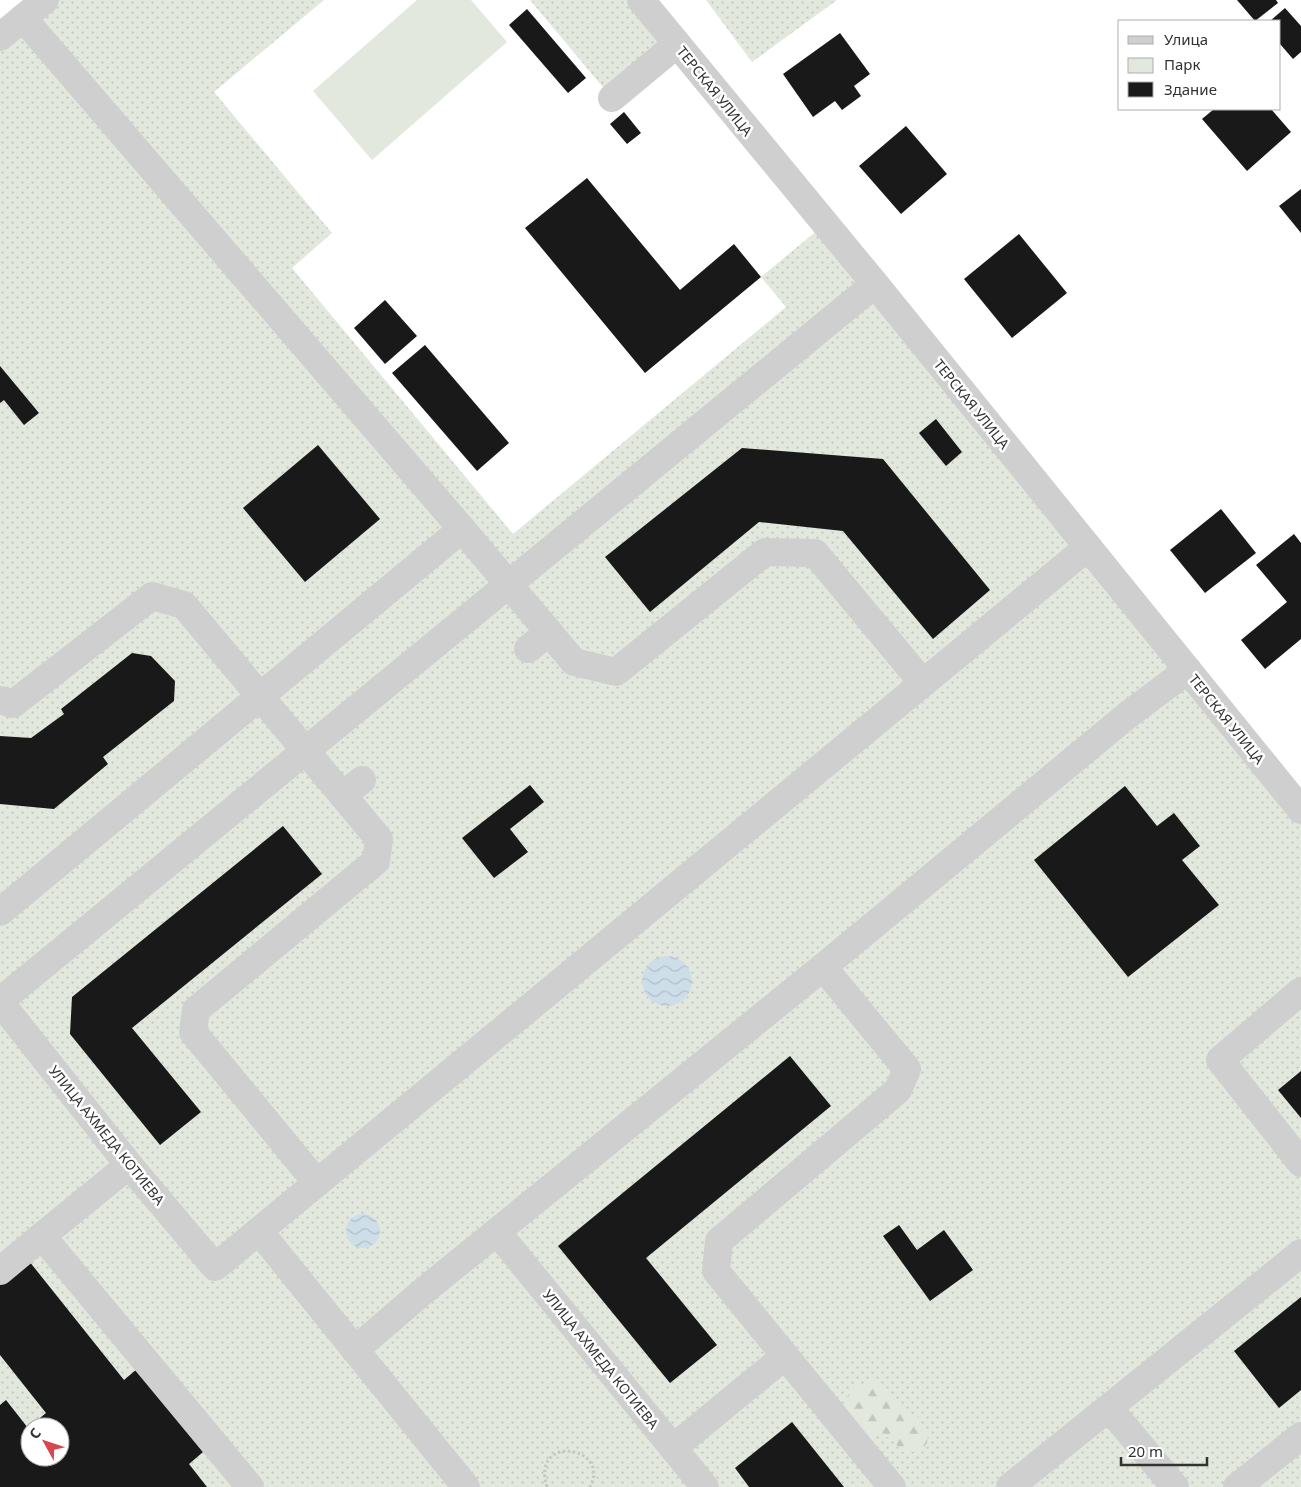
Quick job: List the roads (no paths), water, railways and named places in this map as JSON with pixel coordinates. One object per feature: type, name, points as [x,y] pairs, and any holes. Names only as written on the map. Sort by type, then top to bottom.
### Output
[{"type":"street","points":[[0,37],[45,0]]},
{"type":"street","name":"ТЕРСКАЯ УЛИЦА","points":[[641,0],[875,284],[1301,810]]},
{"type":"street","points":[[23,18],[574,662],[616,672],[766,552],[815,553],[923,683]]},
{"type":"street","points":[[612,98],[677,44]]},
{"type":"street","points":[[0,1002],[875,284]]},
{"type":"street","points":[[0,912],[462,529]]},
{"type":"street","points":[[466,1487],[259,1231],[1088,547]]},
{"type":"street","points":[[0,700],[13,704],[152,596],[184,605],[306,750],[352,788],[379,839],[376,861],[196,1010],[193,1032],[317,1183]]},
{"type":"street","points":[[528,649],[549,632]]},
{"type":"street","points":[[355,1350],[1129,714],[1188,670]]},
{"type":"street","points":[[823,967],[907,1069],[898,1090],[719,1241],[716,1271],[892,1487]]},
{"type":"street","points":[[1301,991],[1220,1060],[1301,1163]]},
{"type":"street","name":"УЛИЦА АХМЕДА КОТИЕВА","points":[[0,1002],[129,1165],[215,1267],[259,1231]]},
{"type":"street","points":[[0,1271],[129,1165]]},
{"type":"street","name":"УЛИЦА АХМЕДА КОТИЕВА","points":[[497,1232],[705,1487]]},
{"type":"street","points":[[42,1236],[250,1487]]},
{"type":"street","points":[[1010,1487],[1301,1253]]},
{"type":"street","points":[[673,1448],[785,1356]]},
{"type":"street","points":[[1109,1408],[1175,1487]]},
{"type":"street","points":[[1238,1487],[1301,1436]]},
{"type":"water","points":[[667,956],[677,958],[685,963],[690,971],[692,981],[690,991],[685,999],[677,1004],[667,1006],[657,1004],[649,999],[644,991],[642,981],[644,971],[649,963],[657,958]]},
{"type":"water","points":[[363,1214],[375,1219],[380,1231],[375,1243],[363,1248],[351,1243],[346,1231],[351,1219]]}]
